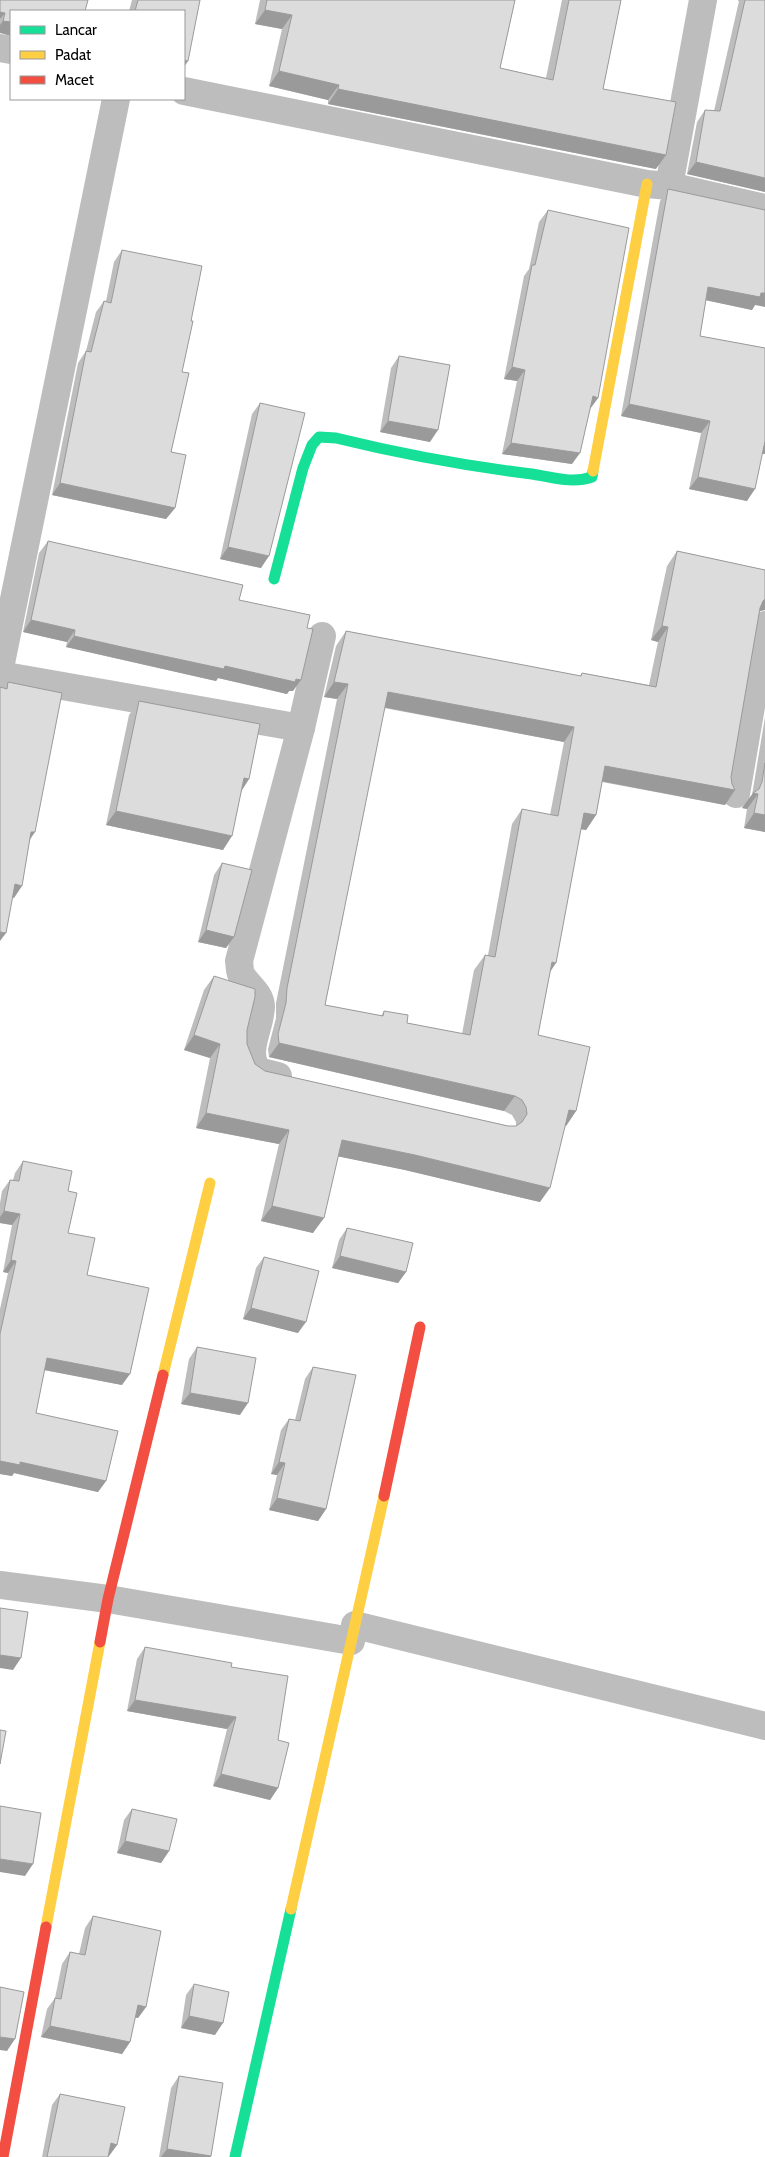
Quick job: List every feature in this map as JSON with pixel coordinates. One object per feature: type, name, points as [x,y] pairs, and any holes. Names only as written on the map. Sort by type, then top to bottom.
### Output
[{"type":"street","points":[[274,579],[303,468],[312,445],[319,437],[336,438],[485,469],[570,479],[586,480],[592,477],[658,185],[703,0]]},
{"type":"street","points":[[185,91],[765,208]]},
{"type":"street","points":[[0,668],[116,100]]},
{"type":"street","points":[[736,794],[765,626]]},
{"type":"street","points":[[307,1082],[258,1071],[253,1064],[252,1052],[260,1006],[258,995],[241,975],[239,961],[301,728],[322,636]]},
{"type":"street","points":[[0,675],[301,728]]},
{"type":"street","points":[[3,2157],[108,1599],[210,1183]]},
{"type":"street","points":[[235,2157],[420,1327]]},
{"type":"street","points":[[0,1585],[353,1633],[765,1726]]},
{"type":"building","points":[[0,0],[88,0],[85,10],[10,10],[10,22],[3,21],[5,13],[0,12]]},
{"type":"building","points":[[138,0],[200,0],[188,61],[185,60],[185,10],[135,10]]},
{"type":"building","points":[[267,0],[515,0],[500,68],[553,80],[569,0],[621,0],[603,89],[676,102],[666,155],[338,89],[339,85],[279,71],[292,15],[265,10]]},
{"type":"building","points":[[745,0],[765,0],[765,178],[696,162],[705,110],[720,111]]},
{"type":"building","points":[[668,189],[765,210],[765,293],[761,293],[760,297],[708,287],[700,336],[765,348],[765,441],[755,489],[698,477],[710,421],[629,404]]},
{"type":"building","points":[[548,210],[629,228],[598,398],[593,396],[580,453],[511,443],[525,370],[512,367],[532,265],[535,265]]},
{"type":"building","points":[[122,250],[202,266],[182,372],[189,373],[171,452],[186,455],[175,508],[60,483],[86,351],[91,352],[104,301],[111,303]]},
{"type":"building","points":[[399,356],[450,365],[438,430],[388,421]]},
{"type":"building","points":[[260,403],[305,413],[269,556],[228,547]]},
{"type":"building","points":[[48,541],[243,585],[239,600],[310,615],[307,628],[313,629],[301,680],[296,679],[295,682],[225,666],[224,669],[122,647],[74,636],[75,630],[31,620]]},
{"type":"building","points":[[677,551],[765,570],[765,599],[760,608],[731,777],[735,790],[605,766],[596,815],[584,813],[556,963],[552,962],[538,1035],[590,1047],[576,1111],[569,1110],[550,1188],[415,1155],[342,1140],[324,1218],[272,1206],[289,1130],[206,1113],[220,1044],[194,1035],[214,976],[255,989],[255,997],[247,1030],[247,1044],[255,1064],[265,1071],[508,1126],[516,1126],[522,1122],[527,1114],[522,1100],[515,1096],[279,1043],[278,1034],[286,1003],[287,988],[348,684],[334,682],[346,631],[581,676],[582,673],[656,687],[668,627],[662,626]],"holes":[[[388,692],[574,727],[558,816],[522,809],[495,957],[485,955],[470,1035],[407,1023],[408,1015],[384,1011],[383,1016],[325,1005]]]},
{"type":"building","points":[[8,682],[62,693],[35,832],[31,832],[22,886],[15,884],[6,933],[0,932],[0,687],[7,689]]},
{"type":"building","points":[[139,701],[260,724],[249,779],[244,778],[232,836],[116,811]]},
{"type":"building","points":[[765,763],[765,815],[754,813],[758,794],[753,793],[759,789],[762,782]]},
{"type":"building","points":[[222,863],[252,870],[234,937],[206,930]]},
{"type":"building","points":[[23,1161],[72,1171],[68,1191],[77,1193],[68,1233],[95,1238],[87,1275],[149,1288],[130,1374],[47,1358],[36,1413],[118,1431],[106,1481],[20,1462],[20,1465],[0,1461],[0,1334],[16,1261],[11,1260],[20,1214],[4,1211],[10,1180],[19,1181]]},
{"type":"building","points":[[347,1228],[413,1243],[406,1272],[340,1256]]},
{"type":"building","points":[[264,1257],[319,1271],[306,1322],[251,1308]]},
{"type":"building","points":[[197,1347],[256,1358],[248,1403],[190,1393]]},
{"type":"building","points":[[313,1367],[356,1375],[326,1509],[277,1498],[285,1463],[279,1462],[289,1419],[300,1421]]},
{"type":"building","points":[[0,1608],[28,1612],[21,1658],[0,1655]]},
{"type":"building","points":[[145,1647],[232,1663],[231,1667],[288,1676],[278,1740],[289,1743],[278,1788],[221,1774],[236,1717],[135,1700]]},
{"type":"building","points":[[0,1730],[6,1731],[0,1764]]},
{"type":"building","points":[[0,1806],[41,1813],[33,1864],[0,1859]]},
{"type":"building","points":[[132,1809],[177,1819],[169,1851],[125,1841]]},
{"type":"building","points":[[93,1916],[161,1931],[146,2007],[138,2005],[130,2042],[50,2026],[55,1998],[61,1999],[70,1952],[85,1955]]},
{"type":"building","points":[[194,1984],[229,1992],[223,2023],[189,2016]]},
{"type":"building","points":[[0,1987],[24,1992],[15,2039],[0,2037]]},
{"type":"building","points":[[179,2076],[223,2083],[211,2156],[167,2149]]},
{"type":"building","points":[[60,2094],[125,2107],[117,2145],[111,2143],[108,2157],[47,2157]]},
{"type":"traffic: fast","points":[[274,579],[303,468],[312,445],[319,437],[336,438],[458,463],[562,479],[577,480],[592,477],[593,471]]},
{"type":"traffic: fast","points":[[235,2157],[291,1909]]},
{"type":"traffic: slow","points":[[593,471],[647,184]]},
{"type":"traffic: slow","points":[[163,1375],[210,1183]]},
{"type":"traffic: slow","points":[[291,1909],[384,1496]]},
{"type":"traffic: slow","points":[[46,1927],[100,1642]]},
{"type":"traffic: jam","points":[[384,1496],[420,1327]]},
{"type":"traffic: jam","points":[[100,1642],[108,1599],[163,1375]]},
{"type":"traffic: jam","points":[[3,2157],[46,1927]]}]
